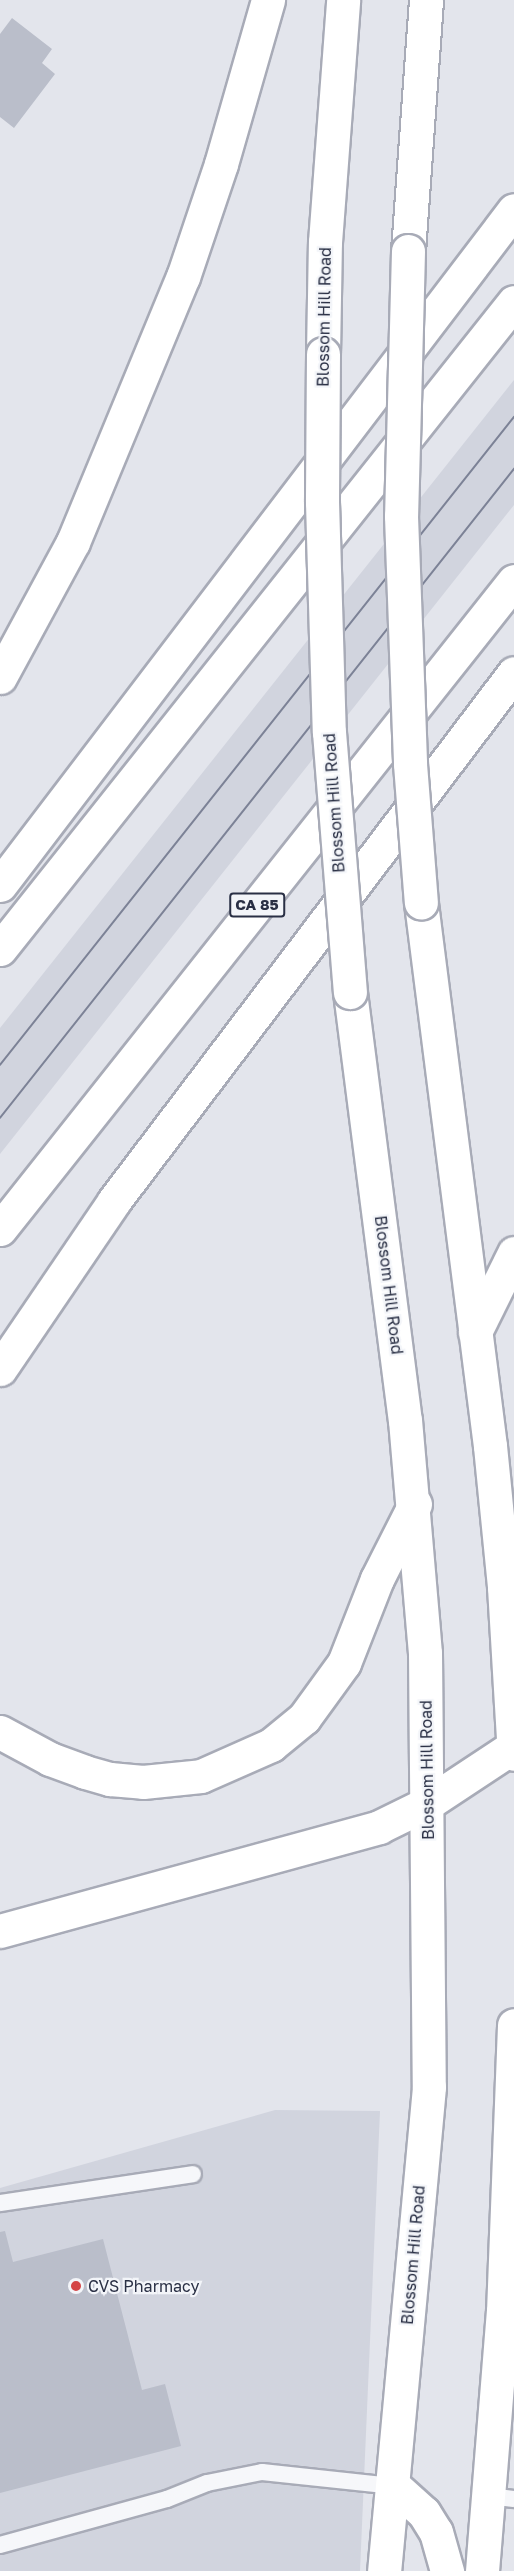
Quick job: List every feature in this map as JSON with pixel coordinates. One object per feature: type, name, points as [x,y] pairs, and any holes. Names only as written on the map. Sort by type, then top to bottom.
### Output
[{"type":"main road","points":[[0,678],[73,542],[183,277],[221,164],[268,0]]},
{"type":"main road","name":"Blossom Hill Road","points":[[343,0],[326,242],[323,354],[322,501],[329,732],[350,992],[415,1504],[425,1653],[428,1803],[429,2087],[394,2486],[384,2571]]},
{"type":"main road","points":[[426,0],[408,251],[402,375],[402,539],[410,764],[422,903],[504,1587],[514,1754]]},
{"type":"main road","points":[[0,885],[514,210]]},
{"type":"main road","points":[[0,950],[514,302]]},
{"type":"main road","name":"CA 85","points":[[0,1229],[514,581]]},
{"type":"main road","points":[[0,1369],[114,1201],[514,673]]},
{"type":"main road","points":[[475,1332],[514,1253]]},
{"type":"main road","points":[[0,1732],[21,1745],[85,1772],[143,1782],[201,1776],[271,1745],[304,1718],[330,1687],[344,1663],[377,1579],[415,1504]]},
{"type":"main road","points":[[0,1931],[379,1827],[428,1803],[514,1746]]},
{"type":"main road","points":[[482,2571],[502,2498],[509,2312],[514,2025]]},
{"type":"main road","points":[[394,2486],[424,2513],[436,2532],[447,2571]]},
{"type":"lane","points":[[0,2203],[193,2174]]},
{"type":"lane","points":[[0,2544],[167,2499],[207,2483],[262,2472],[394,2486]]},
{"type":"shaded area","points":[[514,380],[514,505],[0,1154],[0,1028]]},
{"type":"shaded area","points":[[275,2110],[380,2111],[360,2571],[0,2571],[0,2188]]},
{"type":"building","points":[[12,18],[52,49],[42,63],[55,74],[14,128],[0,117],[0,34]]},
{"type":"building","points":[[5,2231],[13,2262],[103,2239],[142,2390],[165,2384],[181,2446],[0,2493],[0,2232]]},
{"type":"tram line","points":[[0,1065],[514,417]]},
{"type":"tram line","points":[[0,1118],[514,469]]},
{"type":"place","name":"CVS Pharmacy","points":[[76,2286]]}]
